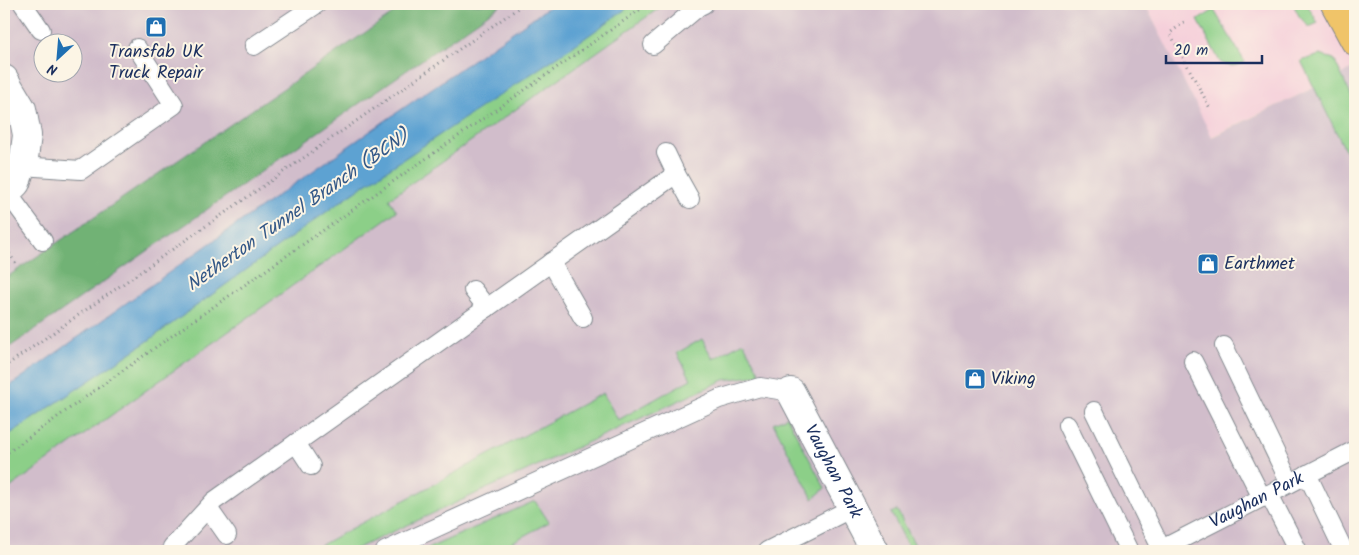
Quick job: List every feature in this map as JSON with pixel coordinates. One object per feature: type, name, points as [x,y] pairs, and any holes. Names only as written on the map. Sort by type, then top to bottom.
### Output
[{"type":"main road","points":[[1335,4],[1355,41]]},
{"type":"street","points":[[4,79],[22,109],[27,135],[24,158],[16,183],[6,194]]},
{"type":"street","name":"Vaughan Park","points":[[791,392],[876,551]]},
{"type":"lane","points":[[23,4],[41,30]]},
{"type":"lane","points":[[254,46],[317,4]]},
{"type":"lane","points":[[653,45],[704,4]]},
{"type":"lane","points":[[21,166],[80,170],[174,105],[137,48]]},
{"type":"lane","points":[[666,153],[690,199]]},
{"type":"lane","points":[[171,550],[214,501],[676,174]]},
{"type":"lane","points":[[6,194],[43,241]]},
{"type":"lane","points":[[551,262],[583,318]]},
{"type":"lane","points":[[474,290],[487,308]]},
{"type":"lane","points":[[1224,346],[1290,483]]},
{"type":"lane","points":[[1193,361],[1265,496],[1298,551]]},
{"type":"lane","points":[[385,551],[720,399],[760,387],[791,392]]},
{"type":"lane","points":[[1094,411],[1160,550]]},
{"type":"lane","points":[[1066,425],[1129,551]]},
{"type":"lane","points":[[296,443],[311,466]]},
{"type":"lane","name":"Vaughan Park","points":[[1160,550],[1355,450]]},
{"type":"lane","points":[[1308,474],[1344,551]]},
{"type":"lane","points":[[208,508],[227,535]]},
{"type":"lane","points":[[767,551],[852,508]]},
{"type":"path","points":[[4,366],[524,4]]},
{"type":"path","points":[[4,455],[188,324],[648,4]]},
{"type":"path","points":[[1184,22],[1170,33],[1211,110]]},
{"type":"path","points":[[4,245],[16,264]]},
{"type":"shaded area","points":[[4,4],[1145,4],[1212,137],[1355,68],[1355,551],[4,551]]},
{"type":"shaded area","points":[[1145,4],[1335,4],[1355,41],[1355,68],[1211,137]]},
{"type":"green space","points":[[407,4],[502,4],[4,351],[4,279]]},
{"type":"green space","points":[[633,4],[665,4],[389,199],[397,211],[4,492],[4,438],[145,343],[351,194]]},
{"type":"green space","points":[[1293,4],[1307,4],[1318,23],[1309,27],[1299,16]]},
{"type":"green space","points":[[1214,10],[1245,62],[1232,66],[1220,62],[1198,20]]},
{"type":"green space","points":[[1320,55],[1334,59],[1355,104],[1355,170],[1301,61]]},
{"type":"green space","points":[[702,339],[713,359],[743,342],[761,375],[724,380],[351,551],[310,551],[603,393],[618,420],[691,379],[677,353]]},
{"type":"green space","points":[[787,417],[825,488],[813,499],[773,423]]},
{"type":"green space","points":[[535,501],[549,522],[496,551],[422,551]]},
{"type":"green space","points":[[897,510],[918,551],[911,551],[891,513]]},
{"type":"water","name":"Netherton Tunnel Branch (BCN)","points":[[553,4],[633,4],[351,194],[145,343],[4,438],[4,390],[254,212]]},
{"type":"place","name":"Transfab UK Truck Repair","points":[[156,27]]},
{"type":"place","name":"Earthmet","points":[[1208,264]]},
{"type":"place","name":"Viking","points":[[975,379]]}]
